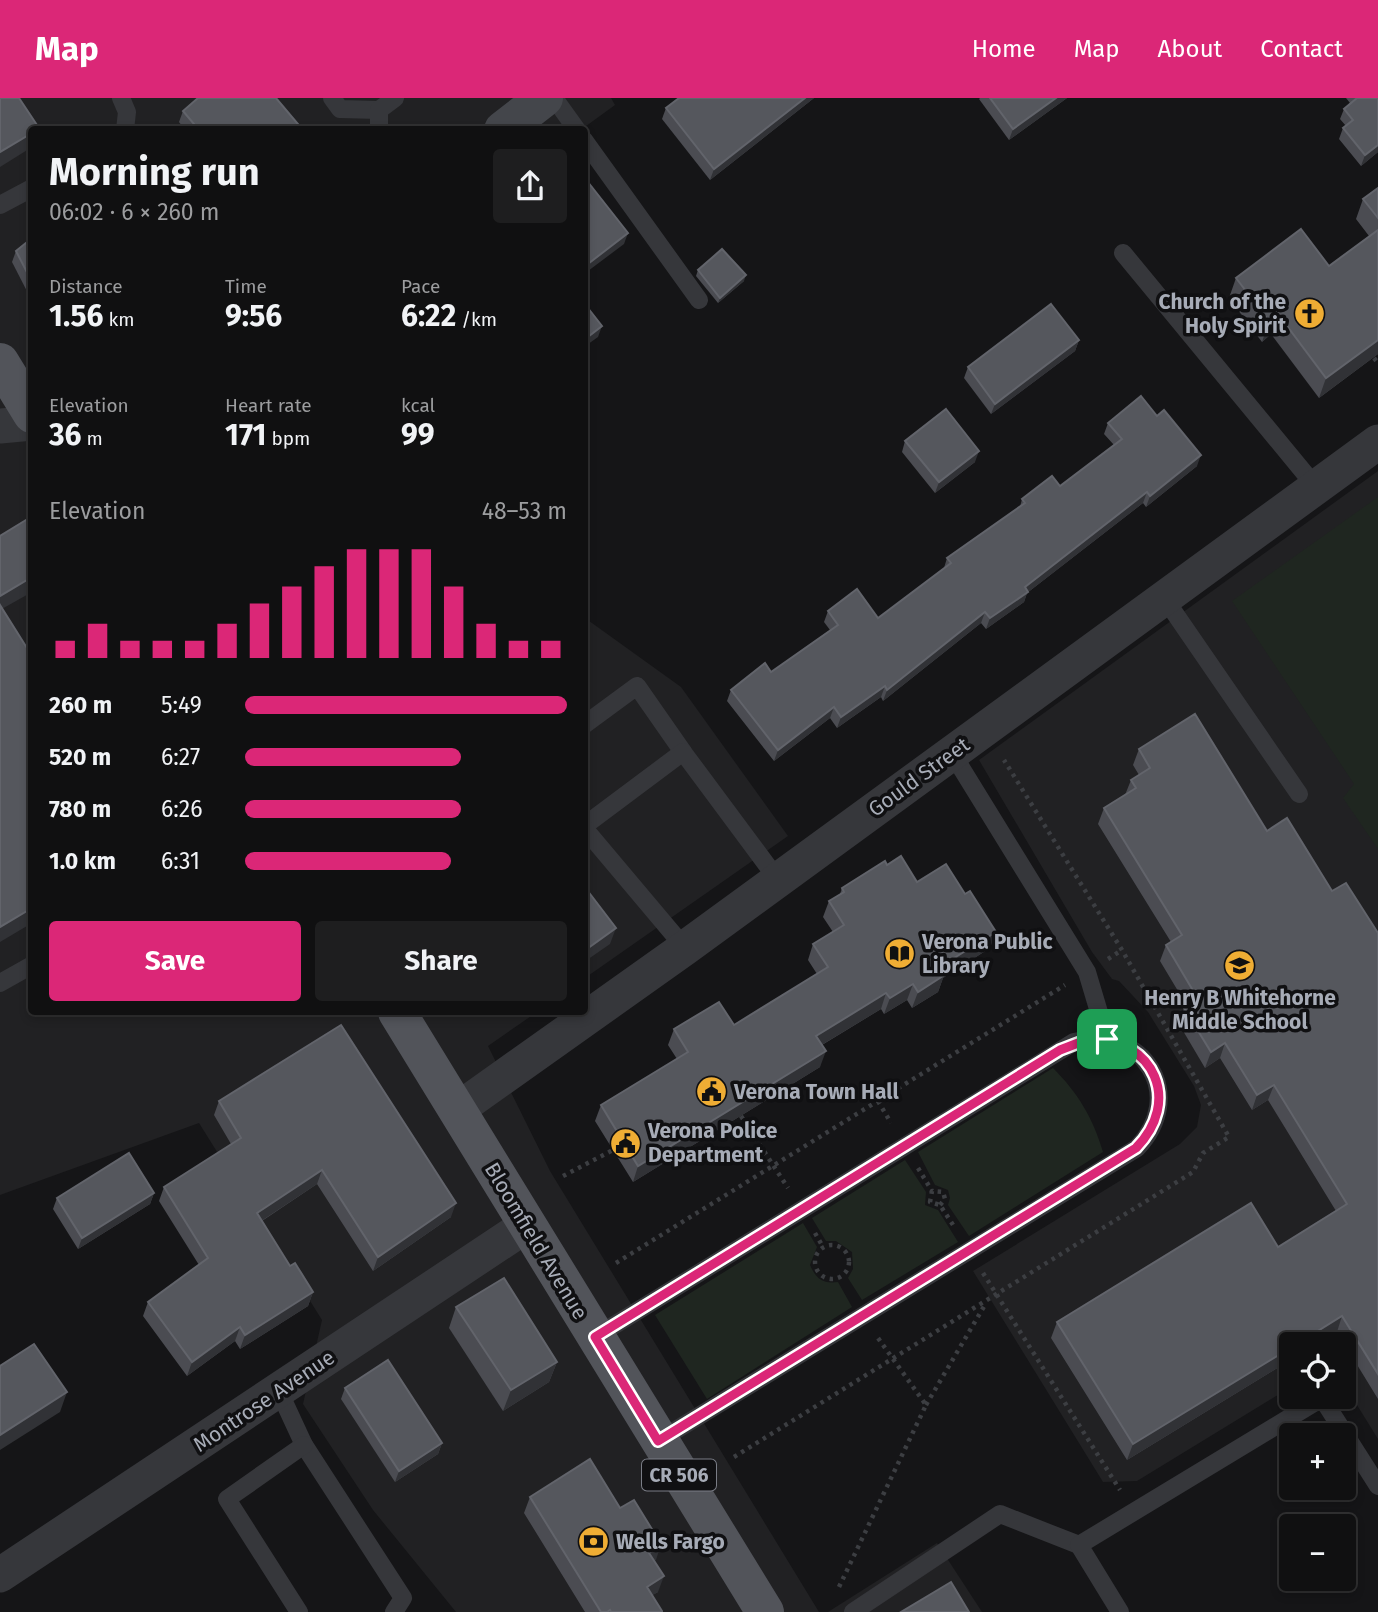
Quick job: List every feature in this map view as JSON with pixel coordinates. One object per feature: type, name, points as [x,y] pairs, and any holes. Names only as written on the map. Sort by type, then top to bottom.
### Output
[{"type":"main road","points":[[0,362],[28,408]]},
{"type":"main road","name":"Bloomfield Avenue","points":[[399,1015],[765,1612]]},
{"type":"street","points":[[507,126],[544,98]]},
{"type":"street","points":[[0,426],[28,423]]},
{"type":"street","name":"Gould Street","points":[[457,1110],[685,948],[1378,442]]},
{"type":"street","name":"Montrose Avenue","points":[[0,1575],[527,1225]]},
{"type":"lane","points":[[121,98],[127,112],[125,126]]},
{"type":"lane","points":[[332,98],[341,109],[379,110],[395,98]]},
{"type":"lane","points":[[554,98],[574,126]]},
{"type":"lane","points":[[379,110],[379,126]]},
{"type":"lane","points":[[588,146],[699,300]]},
{"type":"lane","points":[[0,205],[28,190]]},
{"type":"lane","points":[[1123,253],[1316,487]]},
{"type":"lane","points":[[1165,599],[1299,794]]},
{"type":"lane","points":[[588,722],[637,686],[778,880]]},
{"type":"lane","points":[[588,824],[683,752]]},
{"type":"lane","points":[[952,754],[1087,972],[1107,1039]]},
{"type":"lane","points":[[588,832],[685,948]]},
{"type":"lane","points":[[0,983],[28,967]]},
{"type":"lane","points":[[595,1337],[1060,1050],[1091,1038],[1107,1039],[1137,1053],[1155,1079],[1159,1101],[1155,1124],[1136,1148],[658,1441]]},
{"type":"lane","points":[[279,1391],[303,1445],[402,1598],[394,1612]]},
{"type":"lane","points":[[1079,1545],[1322,1398],[1378,1486]]},
{"type":"lane","points":[[299,1612],[227,1499],[303,1445]]},
{"type":"lane","points":[[853,1612],[1000,1514],[1079,1545],[1120,1612]]},
{"type":"path","points":[[1374,358],[1378,363]]},
{"type":"path","points":[[734,1457],[1193,1172],[1203,1153],[1230,1137],[1122,950],[1003,759]]},
{"type":"path","points":[[616,1263],[1122,950]]},
{"type":"path","points":[[878,1101],[893,1127]]},
{"type":"path","points":[[741,1116],[790,1192]]},
{"type":"path","points":[[563,1176],[614,1150]]},
{"type":"path","points":[[911,1156],[932,1191],[930,1202],[940,1205],[962,1240]]},
{"type":"path","points":[[932,1191],[943,1192],[945,1199],[940,1205]]},
{"type":"path","points":[[832,1245],[848,1254],[850,1262],[841,1278],[832,1280],[817,1271],[814,1262],[817,1253],[824,1247],[832,1245]]},
{"type":"path","points":[[980,1269],[1134,1511]]},
{"type":"path","points":[[834,1598],[926,1405],[987,1300]]},
{"type":"path","points":[[874,1332],[891,1360],[926,1405]]},
{"type":"shaded area","points":[[0,98],[611,98],[615,105],[586,126],[28,126],[28,1015],[533,1015],[488,1046],[550,1171],[819,1612],[456,1612],[373,1510],[303,1404],[322,1320],[199,1123],[0,1195]]},
{"type":"shaded area","name":"Henry B Whitehorne Middle School","points":[[1378,471],[1378,1439],[1356,1403],[1356,1332],[1279,1332],[1279,1394],[1137,1481],[1103,1482],[973,1271],[1180,1144],[1197,1127],[1201,1105],[1194,1086],[1148,1012],[1119,981],[1112,979],[1092,952],[979,760]]},
{"type":"shaded area","points":[[1378,497],[1378,849],[1343,798],[1354,784],[1232,601]]},
{"type":"shaded area","points":[[588,620],[681,687],[788,836],[588,976]]},
{"type":"shaded area","points":[[1053,1068],[1084,1107],[1103,1152],[969,1236],[948,1205],[948,1190],[935,1185],[918,1152]]},
{"type":"shaded area","points":[[905,1160],[926,1192],[925,1205],[938,1210],[958,1242],[862,1300],[848,1278],[853,1269],[852,1252],[836,1241],[826,1241],[812,1218]]},
{"type":"shaded area","points":[[803,1223],[817,1247],[810,1265],[812,1270],[824,1281],[838,1282],[852,1307],[707,1399],[655,1315]]},
{"type":"shaded area","points":[[937,1543],[982,1612],[828,1612]]},
{"type":"building","points":[[0,98],[19,98],[38,126],[28,126],[28,135],[0,152]]},
{"type":"building","points":[[198,98],[276,98],[300,126],[196,126],[183,111]]},
{"type":"building","points":[[679,98],[805,98],[714,169],[666,108]]},
{"type":"building","points":[[990,98],[1056,98],[1013,129]]},
{"type":"building","points":[[1357,98],[1378,98],[1378,145],[1365,155],[1343,128],[1353,120],[1344,109]]},
{"type":"building","points":[[588,182],[628,233],[588,264]]},
{"type":"building","points":[[1378,188],[1378,218],[1363,199]]},
{"type":"building","name":"Church of the Holy Spirit","points":[[1301,229],[1329,266],[1378,230],[1378,340],[1326,378],[1278,314],[1269,321],[1236,278]]},
{"type":"building","points":[[28,241],[28,274],[16,251]]},
{"type":"building","points":[[722,249],[746,275],[720,298],[698,270]]},
{"type":"building","points":[[1051,304],[1079,340],[995,404],[968,367]]},
{"type":"building","points":[[588,308],[602,326],[588,337]]},
{"type":"building","points":[[1141,396],[1157,416],[1164,410],[1201,455],[1150,496],[1147,492],[1025,587],[1028,592],[990,618],[985,612],[887,690],[885,686],[841,717],[834,707],[778,750],[731,690],[765,663],[771,672],[838,625],[828,611],[857,589],[878,618],[951,563],[947,558],[1025,503],[1022,499],[1052,476],[1060,486],[1122,439],[1108,423]]},
{"type":"building","points":[[946,409],[979,451],[939,482],[905,441]]},
{"type":"building","points":[[26,520],[28,523],[28,579],[0,596],[0,536]]},
{"type":"building","points":[[0,605],[28,650],[28,910],[0,927]]},
{"type":"building","name":"Henry B Whitehorne Middle School","points":[[1195,714],[1267,831],[1287,818],[1332,891],[1346,883],[1378,933],[1378,1374],[1356,1339],[1356,1332],[1352,1332],[1342,1316],[1316,1332],[1279,1332],[1279,1355],[1133,1444],[1057,1322],[1251,1203],[1278,1247],[1347,1204],[1274,1085],[1257,1095],[1225,1043],[1211,1052],[1184,1008],[1198,999],[1166,945],[1182,935],[1104,808],[1136,788],[1131,780],[1150,768],[1139,749]]},
{"type":"building","points":[[901,856],[917,882],[946,864],[965,894],[970,891],[996,932],[938,968],[943,976],[918,992],[913,984],[890,998],[886,993],[816,1036],[826,1051],[638,1166],[601,1105],[688,1052],[674,1029],[719,1002],[734,1025],[828,967],[813,944],[844,925],[829,901],[844,892],[842,888],[885,861],[887,865]]},
{"type":"building","points":[[588,891],[616,928],[588,948]]},
{"type":"building","points":[[341,1025],[456,1203],[378,1257],[322,1170],[257,1213],[290,1266],[295,1263],[313,1292],[245,1335],[240,1327],[192,1362],[148,1302],[208,1258],[164,1187],[241,1138],[219,1101]]},
{"type":"building","points":[[129,1153],[154,1193],[82,1238],[57,1198]]},
{"type":"building","points":[[504,1278],[557,1362],[511,1390],[456,1307]]},
{"type":"building","points":[[34,1344],[67,1392],[0,1435],[0,1366]]},
{"type":"building","points":[[388,1360],[442,1443],[399,1471],[345,1388]]},
{"type":"building","name":"Wells Fargo","points":[[590,1459],[620,1508],[634,1500],[661,1544],[649,1553],[664,1576],[647,1587],[662,1612],[601,1612],[530,1497]]},
{"type":"building","points":[[951,1582],[969,1612],[901,1612]]},
{"type":"place","name":"Church of the Holy Spirit","points":[[1309,314]]},
{"type":"place","name":"Verona Public Library","points":[[899,954]]},
{"type":"place","name":"Henry B Whitehorne Middle School","points":[[1240,966]]},
{"type":"place","name":"Verona Town Hall","points":[[711,1092]]},
{"type":"place","name":"Verona Police Department","points":[[625,1143]]},
{"type":"place","name":"Wells Fargo","points":[[593,1542]]},
{"type":"route","points":[[1091,1038],[1107,1039],[1123,1044],[1149,1065],[1159,1093],[1155,1124],[1136,1148],[658,1441],[595,1337],[1060,1050],[1074,1042],[1091,1038]]}]
